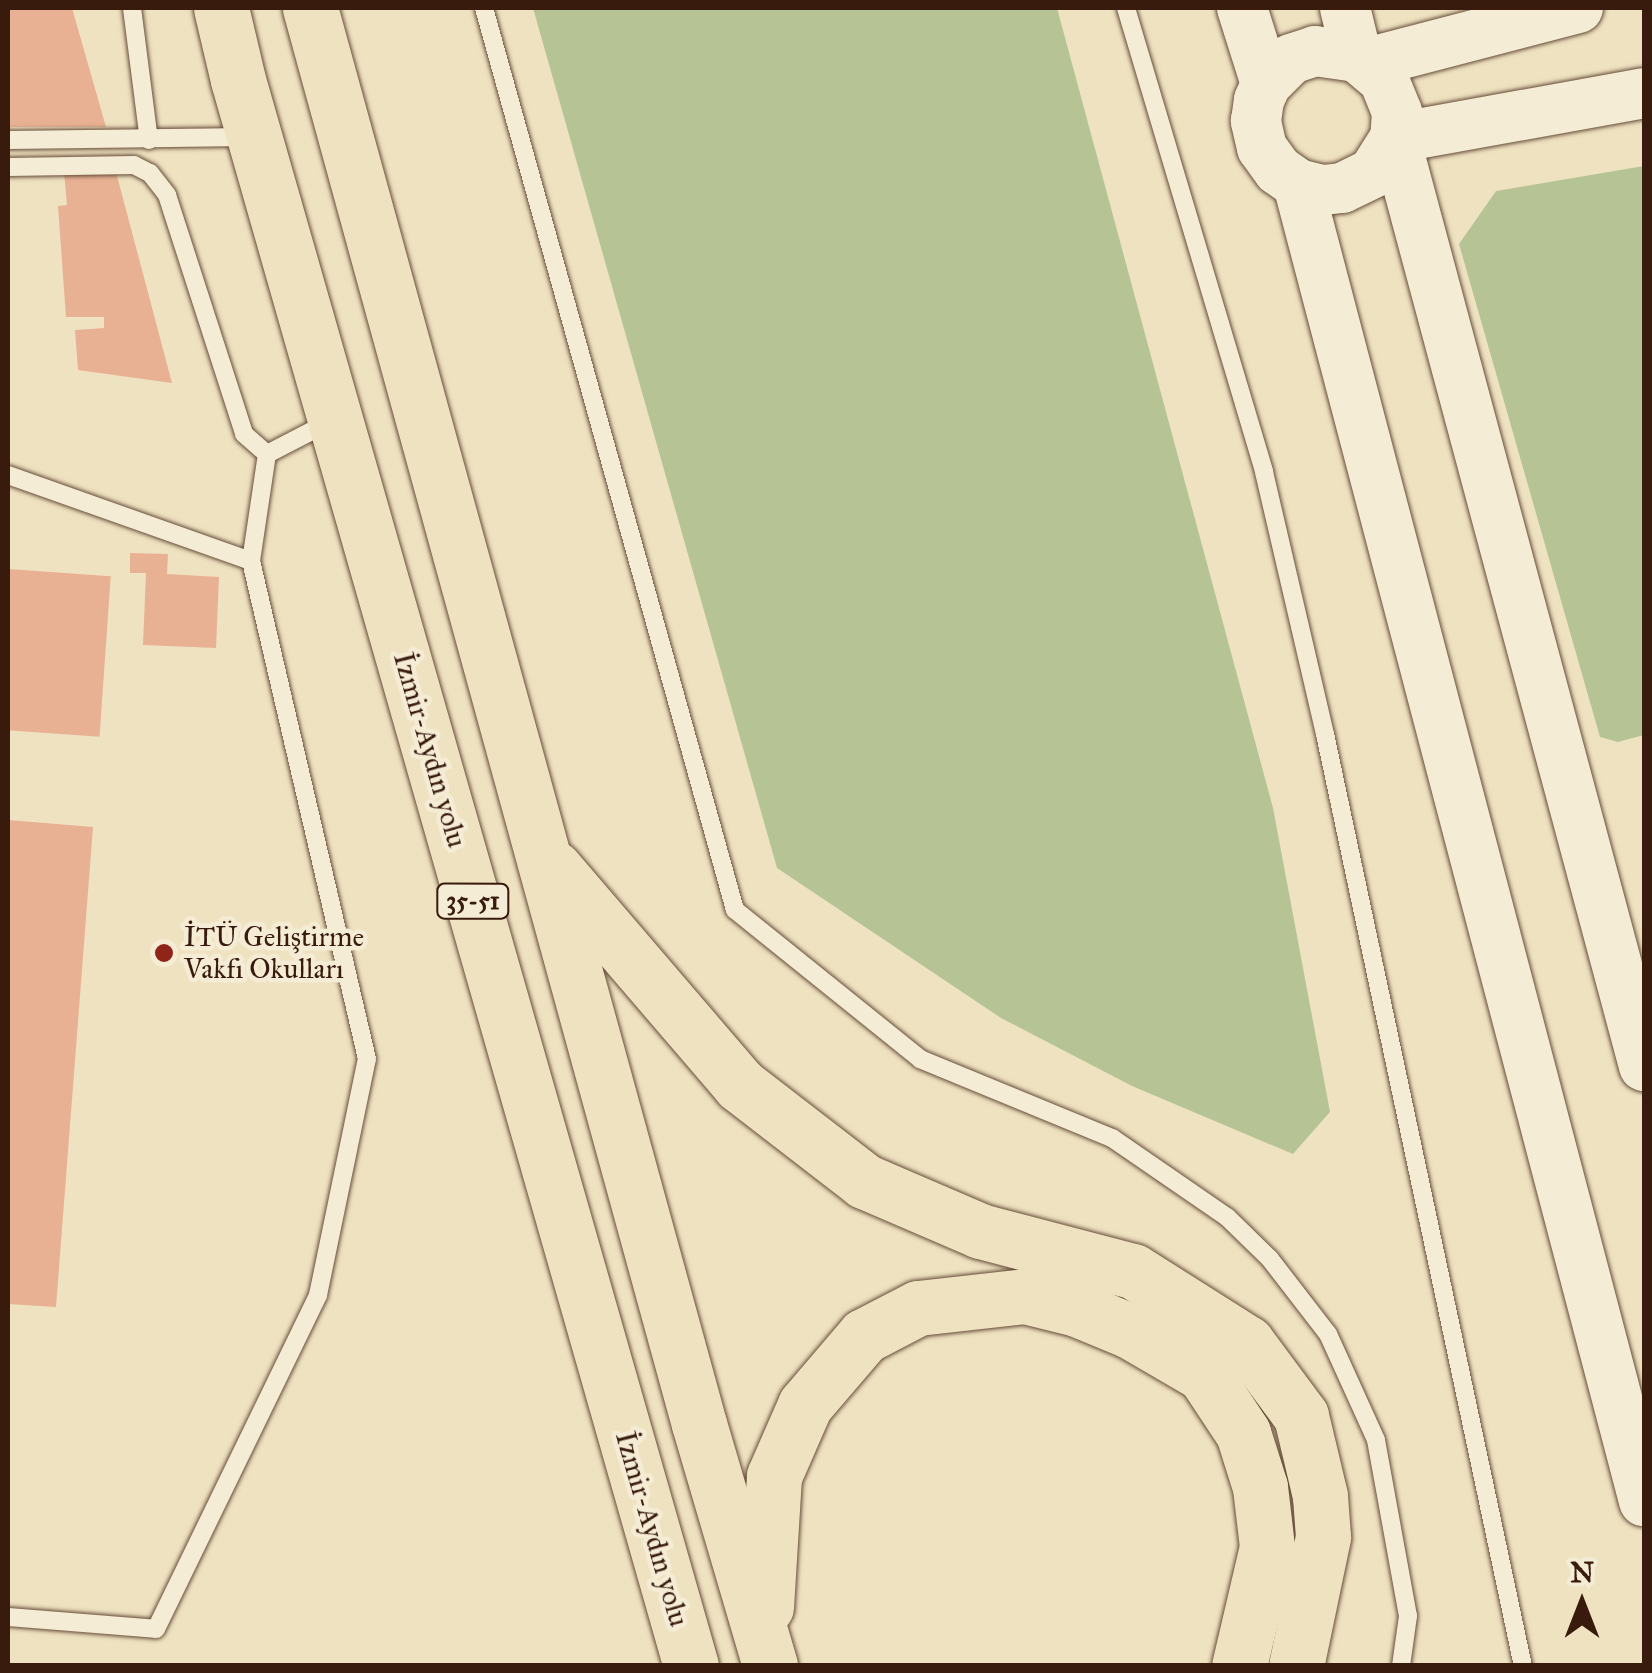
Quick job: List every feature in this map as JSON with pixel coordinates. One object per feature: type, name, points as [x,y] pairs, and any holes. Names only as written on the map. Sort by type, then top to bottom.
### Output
[{"type":"highway","name":"İzmir-Aydın yolu","points":[[221,8],[254,137],[691,1666]]},
{"type":"highway","name":"35-51","points":[[310,8],[767,1655]]},
{"type":"highway","name":"35-51","points":[[546,858],[740,1085],[864,1181],[980,1230],[1133,1271],[1247,1343],[1302,1416],[1320,1496],[1322,1536],[1296,1666]]},
{"type":"highway","points":[[767,1655],[774,1476],[804,1405],[864,1336],[918,1308],[1025,1296],[1077,1309],[1130,1331],[1204,1374],[1243,1433],[1260,1487],[1267,1547],[1238,1666]]},
{"type":"street","points":[[1242,8],[1266,84]]},
{"type":"street","points":[[1346,8],[1362,60],[1384,80],[1396,112],[1395,138],[1624,960],[1644,1066]]},
{"type":"street","points":[[1578,8],[1362,60],[1314,51],[1291,59],[1266,84],[1256,120],[1262,148],[1278,170],[1298,184],[1322,190],[1342,188],[1373,173],[1395,138],[1644,92]]},
{"type":"street","points":[[1298,184],[1644,1501]]},
{"type":"lane","points":[[132,8],[149,140]]},
{"type":"lane","points":[[484,8],[735,910],[920,1059],[1112,1138],[1227,1217],[1270,1258],[1328,1334],[1376,1440],[1408,1616],[1402,1666]]},
{"type":"lane","points":[[1126,8],[1268,490],[1325,734],[1523,1666]]},
{"type":"lane","points":[[8,140],[254,137]]},
{"type":"lane","points":[[8,167],[134,165],[150,174],[167,195],[244,434],[268,454]]},
{"type":"lane","points":[[268,454],[335,419]]},
{"type":"lane","points":[[8,1617],[156,1629],[318,1295],[367,1060],[251,561],[268,454]]},
{"type":"lane","points":[[8,475],[251,561]]},
{"type":"green space","points":[[533,8],[1057,8],[1273,808],[1330,1112],[1293,1154],[1132,1086],[1001,1018],[777,868]]},
{"type":"green space","points":[[1644,166],[1644,735],[1618,742],[1600,737],[1459,244],[1496,191]]},
{"type":"building","points":[[8,8],[72,8],[106,127],[8,127]]},
{"type":"building","points":[[64,172],[116,172],[172,383],[78,370],[75,330],[104,328],[104,317],[66,317],[58,206],[67,205]]},
{"type":"building","points":[[130,553],[168,554],[167,574],[219,577],[216,648],[143,645],[146,573],[130,573]]},
{"type":"building","points":[[8,569],[111,576],[100,737],[8,730]]},
{"type":"building","points":[[8,820],[93,827],[56,1307],[8,1304]]},
{"type":"place","name":"İTÜ Geliştirme Vakfı Okulları","points":[[164,953]]}]
